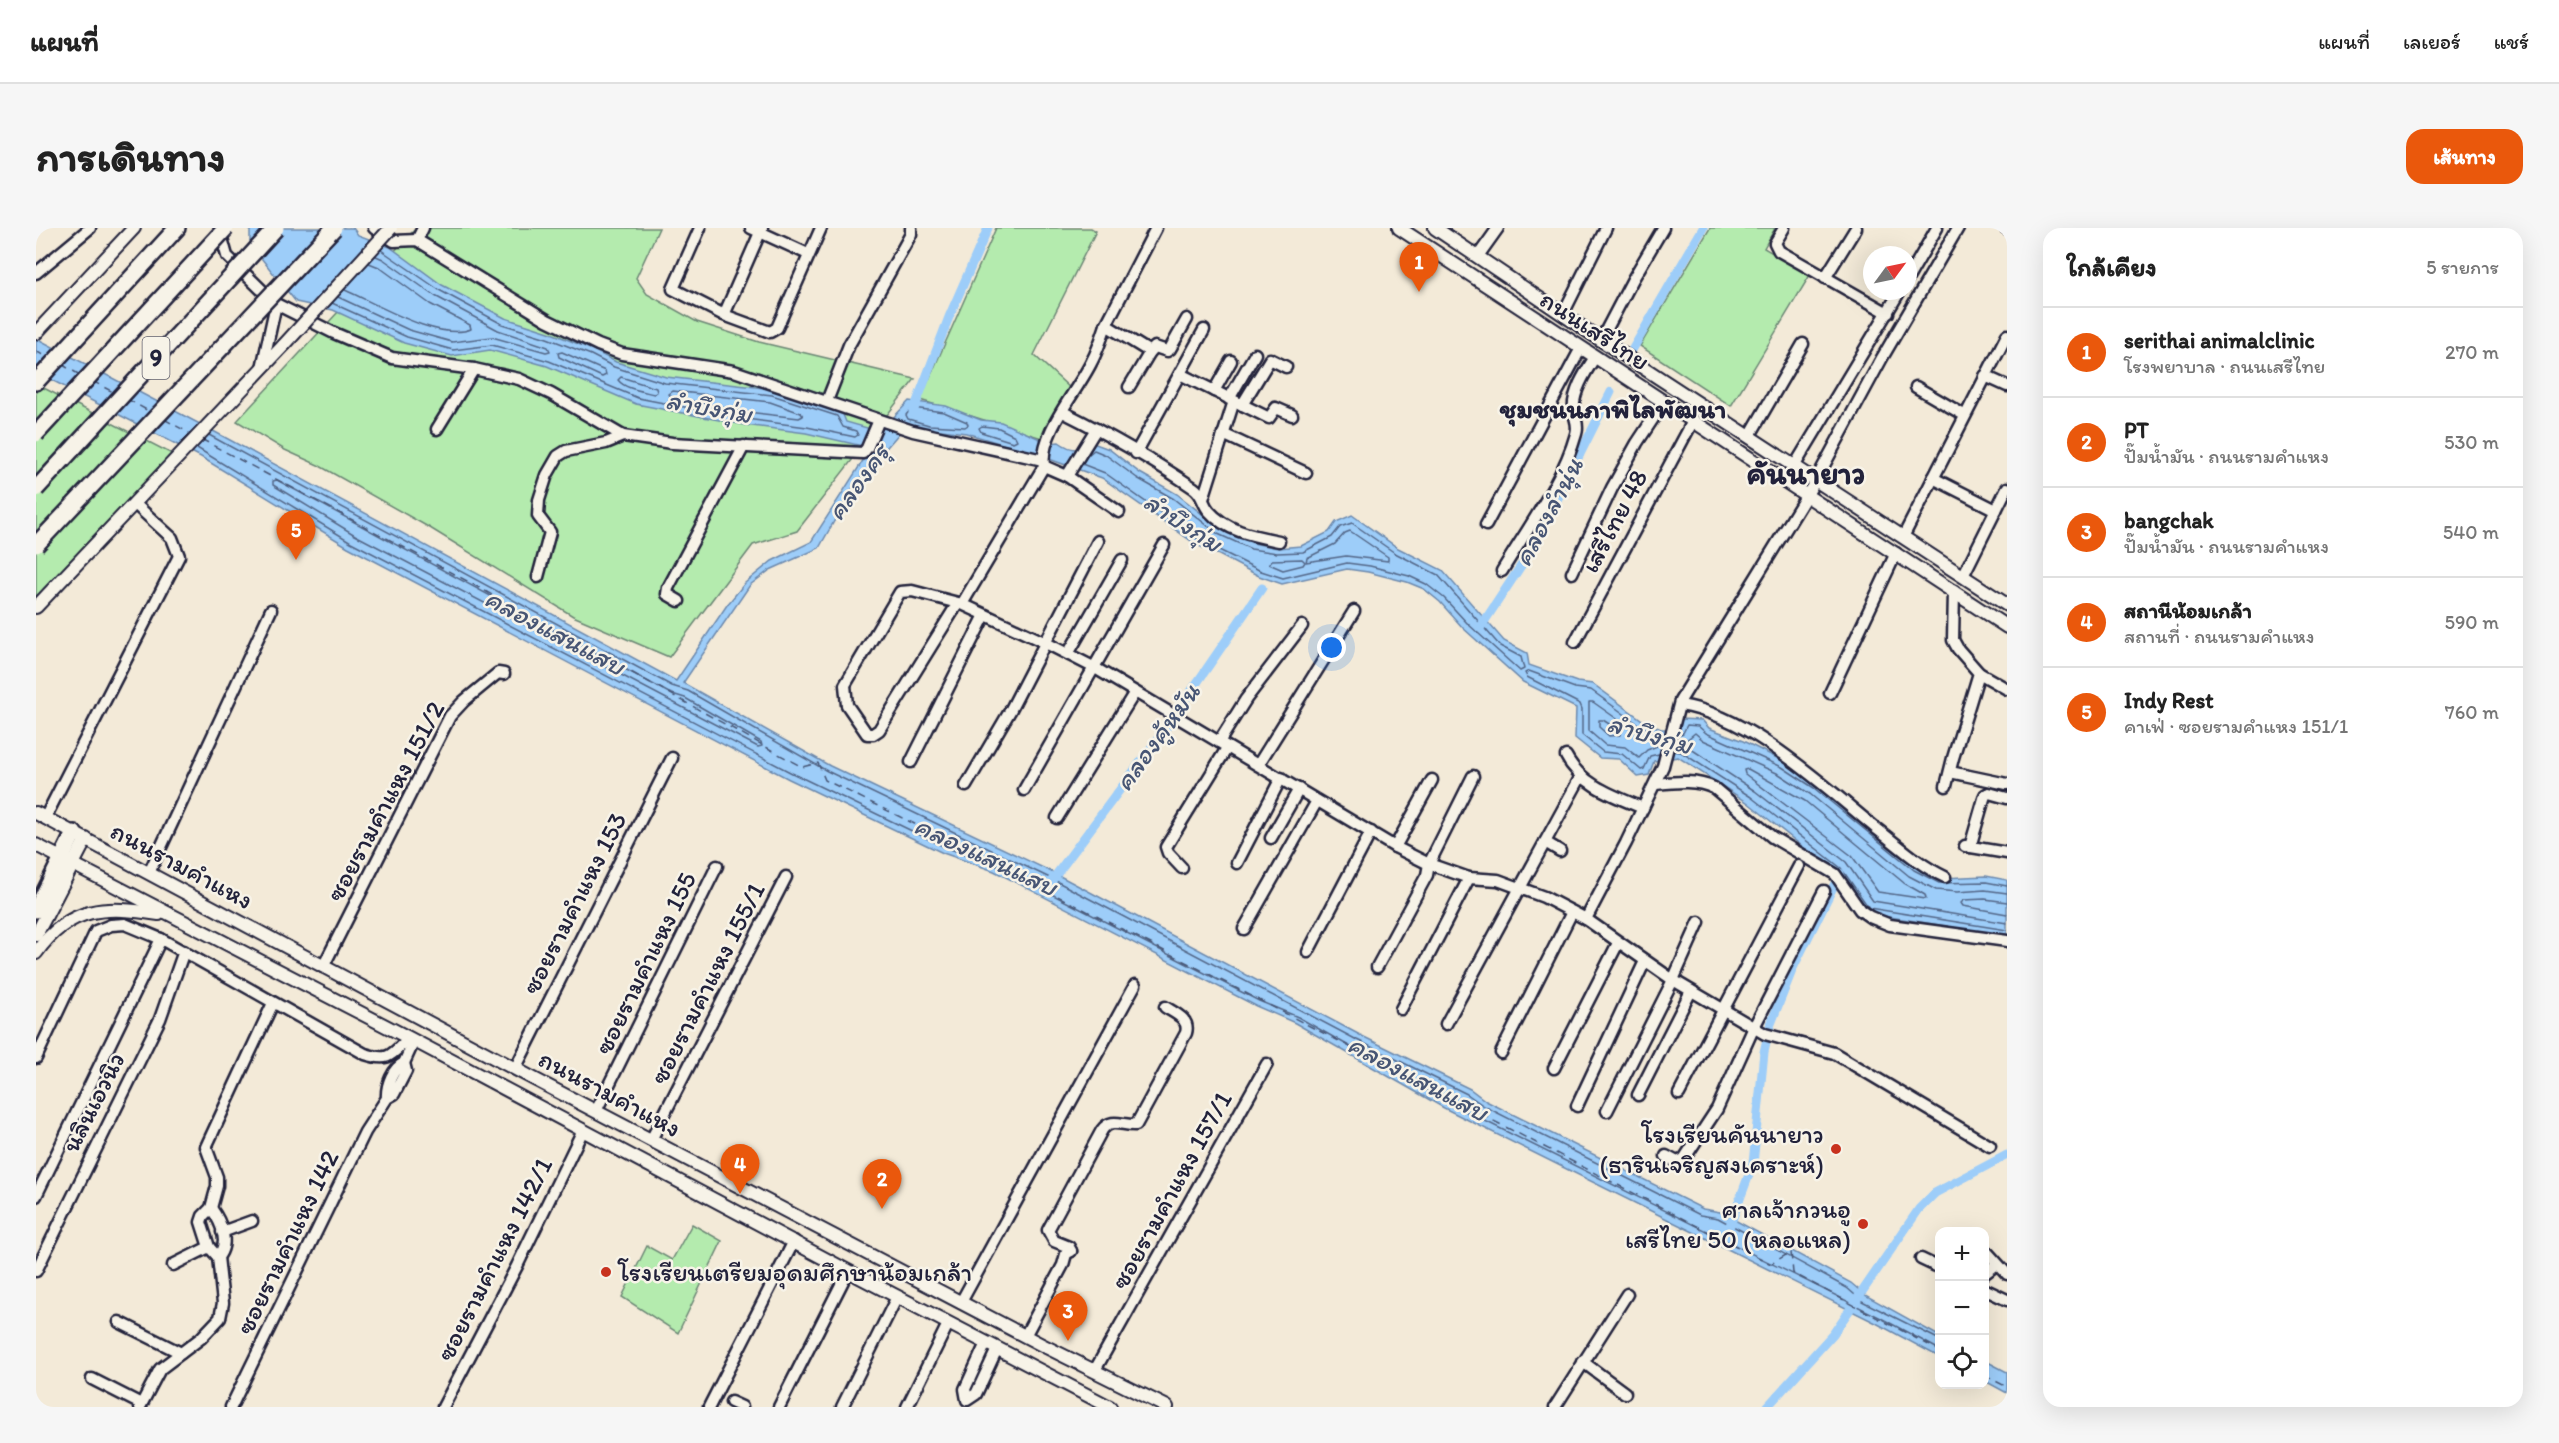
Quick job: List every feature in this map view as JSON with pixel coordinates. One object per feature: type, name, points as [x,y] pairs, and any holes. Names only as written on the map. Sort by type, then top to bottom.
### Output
[{"type":"highway","points":[[36,382],[177,228]]},
{"type":"highway","name":"9","points":[[36,434],[226,228]]},
{"type":"highway","name":"9","points":[[36,489],[276,228]]},
{"type":"highway","points":[[36,546],[334,228]]},
{"type":"highway","points":[[36,910],[68,860],[80,836]]},
{"type":"main road","points":[[36,333],[134,228]]},
{"type":"main road","points":[[36,607],[236,398],[391,228]]},
{"type":"main road","name":"ถนนเสรีไทย","points":[[1399,228],[2007,627]]},
{"type":"main road","name":"ถนนเสรีไทย","points":[[1436,228],[1601,340],[2007,605]]},
{"type":"main road","name":"ถนนรามคำแหง","points":[[41,816],[515,1069],[1025,1336],[1167,1407]]},
{"type":"main road","name":"ถนนรามคำแหง","points":[[36,845],[411,1039],[948,1324],[1110,1407]]},
{"type":"main road","points":[[36,935],[68,860]]},
{"type":"main road","points":[[36,953],[49,934],[60,925],[87,913],[115,909],[170,915]]},
{"type":"street","points":[[36,273],[90,228]]},
{"type":"street","points":[[219,228],[226,256],[276,304],[334,333],[392,358],[474,369],[519,379],[551,394],[623,436],[672,443],[863,453],[879,422]]},
{"type":"street","points":[[374,228],[394,241],[417,240],[547,320],[598,345],[622,354],[734,370],[827,401],[879,422],[1043,460],[1069,472],[1119,512]]},
{"type":"street","points":[[417,240],[423,228]]},
{"type":"street","points":[[700,228],[674,290],[724,315],[770,332],[777,328],[821,228]]},
{"type":"street","points":[[827,401],[849,345],[910,234],[911,228]]},
{"type":"street","points":[[1156,228],[1106,326],[1093,360],[1046,440],[1043,460],[960,604],[879,730],[873,734],[867,734],[847,705],[845,685],[900,592],[912,591],[960,604],[1095,668],[1395,847],[1429,864],[1469,878],[1498,880],[1522,887],[1586,919],[1673,980],[1769,1036],[1834,1053],[1990,1146]]},
{"type":"street","points":[[1478,256],[1498,228]]},
{"type":"street","points":[[1563,314],[1606,228]]},
{"type":"street","points":[[1601,340],[1664,228]]},
{"type":"street","points":[[1784,228],[1775,243],[1778,249],[1888,313]]},
{"type":"street","points":[[1825,278],[1856,228]]},
{"type":"street","points":[[1917,262],[1937,228]]},
{"type":"street","points":[[1586,919],[1663,766],[1679,707],[1816,480],[1881,358],[1958,228]]},
{"type":"street","points":[[724,315],[758,229],[808,255]]},
{"type":"street","points":[[1786,480],[1895,300]]},
{"type":"street","points":[[262,368],[276,304]]},
{"type":"street","points":[[1129,387],[1150,352],[1155,347],[1167,351],[1170,349],[1187,319]]},
{"type":"street","points":[[1106,326],[1150,352]]},
{"type":"street","points":[[1136,453],[1204,330]]},
{"type":"street","points":[[1903,537],[2007,335]]},
{"type":"street","points":[[1749,436],[1803,344]]},
{"type":"street","points":[[1486,525],[1581,348]]},
{"type":"street","points":[[1865,350],[1881,358]]},
{"type":"street","points":[[1203,499],[1223,434],[1255,354]]},
{"type":"street","points":[[1502,571],[1560,473],[1578,424],[1574,409],[1578,392],[1585,372],[1594,357]]},
{"type":"street","points":[[1235,402],[1270,359],[1286,367]]},
{"type":"street","points":[[1214,391],[1231,361]]},
{"type":"street","points":[[437,429],[474,369]]},
{"type":"street","points":[[1180,374],[1269,418],[1276,408],[1292,415]]},
{"type":"street","points":[[1985,376],[2007,386]]},
{"type":"street","points":[[1916,387],[1964,415]]},
{"type":"street","points":[[1572,573],[1612,488],[1637,443],[1664,402]]},
{"type":"street","points":[[1063,412],[1096,429],[1196,490],[1209,510],[1227,525],[1245,534],[1279,541]]},
{"type":"street","name":"เสรีไทย 48","points":[[1575,642],[1693,421]]},
{"type":"street","points":[[1069,472],[1096,429]]},
{"type":"street","points":[[1223,434],[1306,473]]},
{"type":"street","points":[[538,577],[550,532],[538,516],[539,500],[555,461],[566,451],[606,443],[623,436]]},
{"type":"street","points":[[679,601],[668,594],[668,588],[744,446]]},
{"type":"street","points":[[1933,478],[1996,510]]},
{"type":"street","points":[[1963,576],[2007,488]]},
{"type":"street","points":[[41,816],[178,556],[172,538],[135,504]]},
{"type":"street","points":[[966,786],[1010,711],[1098,541]]},
{"type":"street","points":[[1024,790],[1164,545]]},
{"type":"street","points":[[1830,693],[1896,553]]},
{"type":"street","points":[[1068,654],[1122,560]]},
{"type":"street","points":[[1954,591],[1953,640],[1979,673],[2007,689]]},
{"type":"street","points":[[149,873],[271,610]]},
{"type":"street","points":[[1258,765],[1354,611]]},
{"type":"street","points":[[911,762],[985,615]]},
{"type":"street","points":[[1182,868],[1168,853],[1166,847],[1246,699],[1302,626]]},
{"type":"street","name":"ซอยรามคำแหง 151/2","points":[[323,967],[450,716],[490,678],[498,673],[504,674]]},
{"type":"street","points":[[1946,786],[1979,673]]},
{"type":"street","points":[[1058,818],[1135,692]]},
{"type":"street","points":[[1679,707],[1722,717],[1757,736],[1828,789],[1915,860],[1945,877]]},
{"type":"street","points":[[1566,756],[1581,776],[1604,791],[1642,808]]},
{"type":"street","name":"ซอยรามคำแหง 153","points":[[515,1069],[672,758]]},
{"type":"street","points":[[1950,772],[2007,784]]},
{"type":"street","points":[[1377,967],[1427,875],[1429,864],[1473,776]]},
{"type":"street","points":[[1446,1024],[1581,776]]},
{"type":"street","points":[[1237,863],[1281,778]]},
{"type":"street","points":[[1395,847],[1432,780]]},
{"type":"street","points":[[1655,784],[1689,782],[1706,784],[1714,788],[1772,837],[1838,878],[1861,911],[1890,925],[2007,941]]},
{"type":"street","points":[[1271,838],[1299,789]]},
{"type":"street","points":[[2007,798],[1985,795],[1967,847],[2007,854]]},
{"type":"street","points":[[1244,929],[1317,801]]},
{"type":"street","points":[[1308,952],[1371,832]]},
{"type":"street","points":[[1545,842],[1560,851]]},
{"type":"street","name":"ซอยรามคำแหง 155","points":[[596,1111],[717,866]]},
{"type":"street","points":[[1679,1094],[1799,866]]},
{"type":"street","name":"ซอยรามคำแหง 155/1","points":[[651,1140],[786,877]]},
{"type":"street","points":[[1401,1010],[1469,878]]},
{"type":"street","points":[[1666,1156],[1677,1162],[1684,1160],[1717,1109],[1754,1027],[1824,891]]},
{"type":"street","points":[[1502,1053],[1572,912]]},
{"type":"street","points":[[1607,1111],[1673,980],[1699,921]]},
{"type":"street","points":[[36,1058],[96,931],[111,925],[125,924],[184,951],[365,1054],[381,1059],[388,1058],[411,1039]]},
{"type":"street","points":[[36,1196],[161,939]]},
{"type":"street","points":[[1554,1068],[1618,943]]},
{"type":"street","name":"นลินเอวนิว","points":[[36,1270],[160,1019],[184,951]]},
{"type":"street","points":[[1577,1106],[1645,961]]},
{"type":"street","points":[[961,1302],[1135,985]]},
{"type":"street","points":[[1638,1095],[1691,991]]},
{"type":"street","points":[[92,1379],[140,1406],[160,1369],[212,1329],[220,1318],[223,1303],[218,1257],[209,1247],[201,1222],[203,1216],[211,1208],[218,1177],[206,1147],[273,1003]]},
{"type":"street","points":[[1025,1336],[1063,1265],[1072,1256],[1069,1247],[1054,1241],[1048,1230],[1102,1130],[1107,1123],[1113,1121],[1136,1125],[1186,1033],[1188,1025],[1186,1021],[1165,1007]]},
{"type":"street","name":"ซอยรามคำแหง 142","points":[[231,1407],[365,1132],[387,1098],[386,1089],[397,1066],[404,1063],[411,1039]]},
{"type":"street","name":"ซอยรามคำแหง 157/1","points":[[1095,1370],[1267,1064]]},
{"type":"street","name":"ซอยรามคำแหง 142/1","points":[[443,1407],[517,1266],[583,1130]]},
{"type":"street","points":[[211,1208],[222,1232],[224,1249],[218,1257]]},
{"type":"street","points":[[222,1232],[252,1221]]},
{"type":"street","points":[[709,1407],[794,1241]]},
{"type":"street","points":[[173,1265],[209,1247]]},
{"type":"street","points":[[1989,1253],[2007,1274]]},
{"type":"street","points":[[1921,1259],[1935,1266]]},
{"type":"street","points":[[1989,1270],[1997,1263]]},
{"type":"street","points":[[779,1407],[848,1271]]},
{"type":"street","points":[[1989,1291],[2007,1300]]},
{"type":"street","points":[[1555,1407],[1627,1294]]},
{"type":"street","points":[[842,1407],[897,1297]]},
{"type":"street","points":[[119,1322],[180,1353]]},
{"type":"street","points":[[907,1407],[948,1324]]},
{"type":"street","points":[[965,1403],[976,1394],[992,1346]]},
{"type":"street","points":[[1583,1362],[1625,1393]]},
{"type":"street","points":[[731,1402],[742,1407]]},
{"type":"green space","points":[[416,228],[659,228],[636,278],[647,294],[697,322],[759,342],[915,379],[797,531],[753,545],[669,657],[573,616],[430,528],[318,465],[285,450],[237,421]]},
{"type":"green space","points":[[996,228],[1091,228],[1096,231],[1034,355],[1071,389],[1042,438],[920,400]]},
{"type":"green space","points":[[1710,228],[1775,228],[1764,248],[1810,275],[1731,406],[1640,346]]},
{"type":"green space","points":[[36,384],[176,456],[36,600]]},
{"type":"green space","points":[[692,1224],[722,1241],[678,1333],[622,1297],[647,1246],[672,1260]]},
{"type":"water","points":[[250,228],[353,228],[358,235],[390,247],[442,285],[505,318],[549,332],[616,362],[666,377],[773,389],[842,412],[846,422],[874,430],[891,420],[909,401],[946,406],[981,420],[1001,422],[1049,443],[1059,442],[1072,449],[1093,443],[1109,449],[1140,473],[1177,494],[1221,529],[1253,543],[1278,548],[1301,546],[1329,532],[1336,522],[1352,515],[1398,548],[1442,570],[1504,641],[1527,653],[1529,665],[1577,682],[1593,684],[1645,722],[1661,729],[1679,729],[1680,719],[1702,720],[1709,728],[1743,741],[1785,762],[1818,783],[1942,878],[1986,876],[2007,880],[2007,936],[1865,913],[1828,867],[1747,802],[1678,757],[1654,761],[1649,775],[1638,777],[1619,759],[1600,758],[1575,738],[1576,708],[1523,682],[1424,589],[1407,582],[1347,569],[1282,584],[1259,576],[1197,545],[1102,478],[1049,459],[1046,455],[1038,455],[966,433],[941,430],[901,431],[855,484],[819,548],[770,570],[750,585],[683,683],[830,766],[1056,874],[1360,1035],[1470,1089],[1486,1101],[1703,1209],[1720,1212],[1851,1283],[1865,1295],[1935,1334],[1935,1355],[1876,1323],[1444,1108],[1295,1023],[1256,1006],[994,871],[943,853],[789,779],[348,547],[201,457],[36,372],[36,338],[676,681],[727,605],[745,583],[772,561],[811,542],[871,448],[806,433],[745,425],[636,404],[547,366],[490,350],[452,356],[404,343],[333,310],[296,302],[250,244]]},
{"type":"water","points":[[1989,1363],[2007,1372],[2007,1393],[1989,1383]]},
{"type":"waterway","name":"คลองครุ","points":[[913,412],[949,317],[988,228]]},
{"type":"waterway","name":"คลองลำนุ่น","points":[[1631,352],[1703,228]]},
{"type":"waterway","name":"คลองลำนุ่น","points":[[1480,628],[1534,546],[1611,392]]},
{"type":"waterway","name":"คลองคู้หมัน","points":[[1050,883],[1166,728],[1262,588]]},
{"type":"waterway","points":[[1729,1228],[1753,1164],[1764,1052],[1770,1026],[1793,968],[1840,873]]},
{"type":"waterway","points":[[1767,1407],[1833,1334],[1919,1209],[1935,1193],[2007,1155]]},
{"type":"ferry route","points":[[36,351],[48,358]]},
{"type":"ferry route","points":[[61,364],[80,375]]},
{"type":"ferry route","points":[[92,381],[115,393]]},
{"type":"ferry route","points":[[127,399],[152,413]]},
{"type":"ferry route","points":[[164,419],[191,434]]},
{"type":"ferry route","points":[[201,439],[467,581],[802,767],[818,763],[825,780],[986,859],[1771,1264],[1791,1252],[1793,1273],[1935,1348]]},
{"type":"ferry route","points":[[1989,1378],[2007,1387]]},
{"type":"place","name":"serithai animalclinic","points":[[1419,292]]},
{"type":"place","name":"Indy Rest","points":[[296,560]]},
{"type":"place","name":"โรงเรียนคันนายาว (ธารินเจริญสงเคราะห์)","points":[[1836,1149]]},
{"type":"place","name":"สถานีน้อมเกล้า","points":[[740,1194]]},
{"type":"place","name":"PT","points":[[882,1209]]},
{"type":"place","name":"ศาลเจ้ากวนอู เสรีไทย 50 (หลอแหล)","points":[[1863,1224]]},
{"type":"place","name":"โรงเรียนเตรียมอุดมศึกษาน้อมเกล้า","points":[[606,1272]]},
{"type":"place","name":"bangchak","points":[[1068,1341]]},
{"type":"district","name":"ชุมชนนภาพิไลพัฒนา","points":[[1613,409]]},
{"type":"district","name":"คันนายาว","points":[[1806,473]]},
{"type":"water label","name":"ลำบึงกุ่ม","points":[[709,407]]},
{"type":"water label","name":"ลำบึงกุ่ม","points":[[1183,522]]},
{"type":"water label","name":"คลองแสนแสบ","points":[[555,632]]},
{"type":"water label","name":"ลำบึงกุ่ม","points":[[1650,734]]},
{"type":"water label","name":"คลองแสนแสบ","points":[[986,856]]},
{"type":"water label","name":"คลองแสนแสบ","points":[[1418,1078]]}]
